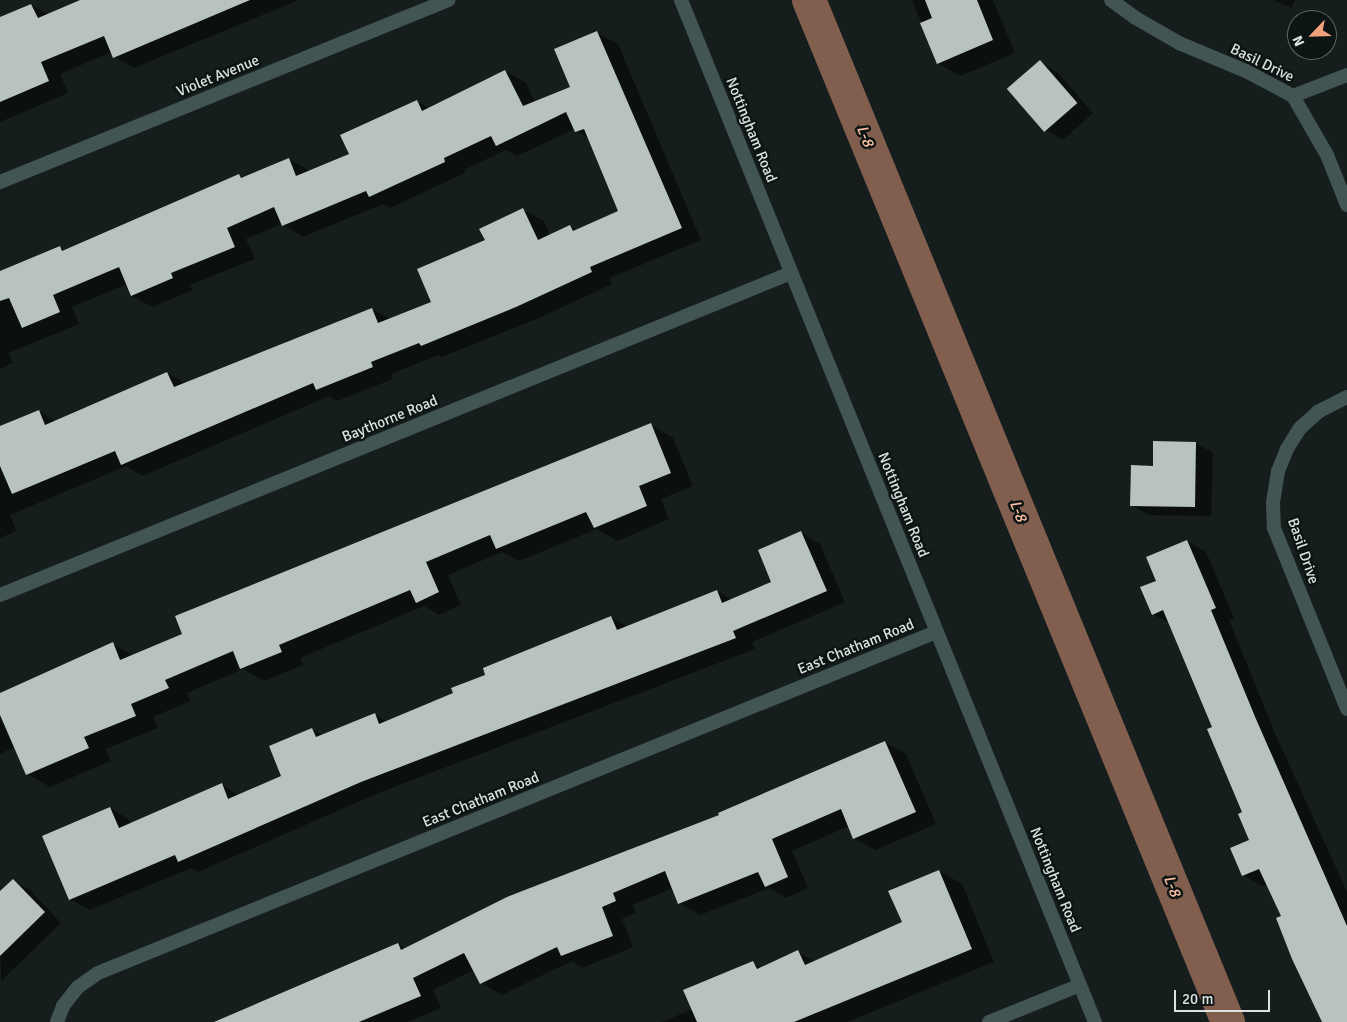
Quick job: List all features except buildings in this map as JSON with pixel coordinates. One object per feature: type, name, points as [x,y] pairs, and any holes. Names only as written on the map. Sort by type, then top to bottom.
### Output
[{"type":"street","name":"Violet Avenue","points":[[0,182],[448,0]]},
{"type":"street","name":"Nottingham Road","points":[[680,0],[1095,1022]]},
{"type":"street","name":"Basil Drive","points":[[1111,0],[1134,17],[1179,43],[1246,71],[1293,96],[1326,155],[1347,205]]},
{"type":"street","points":[[1293,96],[1347,75]]},
{"type":"street","name":"Baythorne Road","points":[[0,595],[791,273]]},
{"type":"street","name":"Basil Drive","points":[[1347,397],[1318,412],[1300,428],[1286,449],[1278,471],[1274,503],[1274,528],[1347,709]]},
{"type":"street","name":"East Chatham Road","points":[[57,1022],[63,1006],[78,987],[98,973],[936,632]]},
{"type":"street","points":[[989,1022],[1080,985]]},
{"type":"waterway","name":"L-8","points":[[809,0],[1228,1022]]}]
